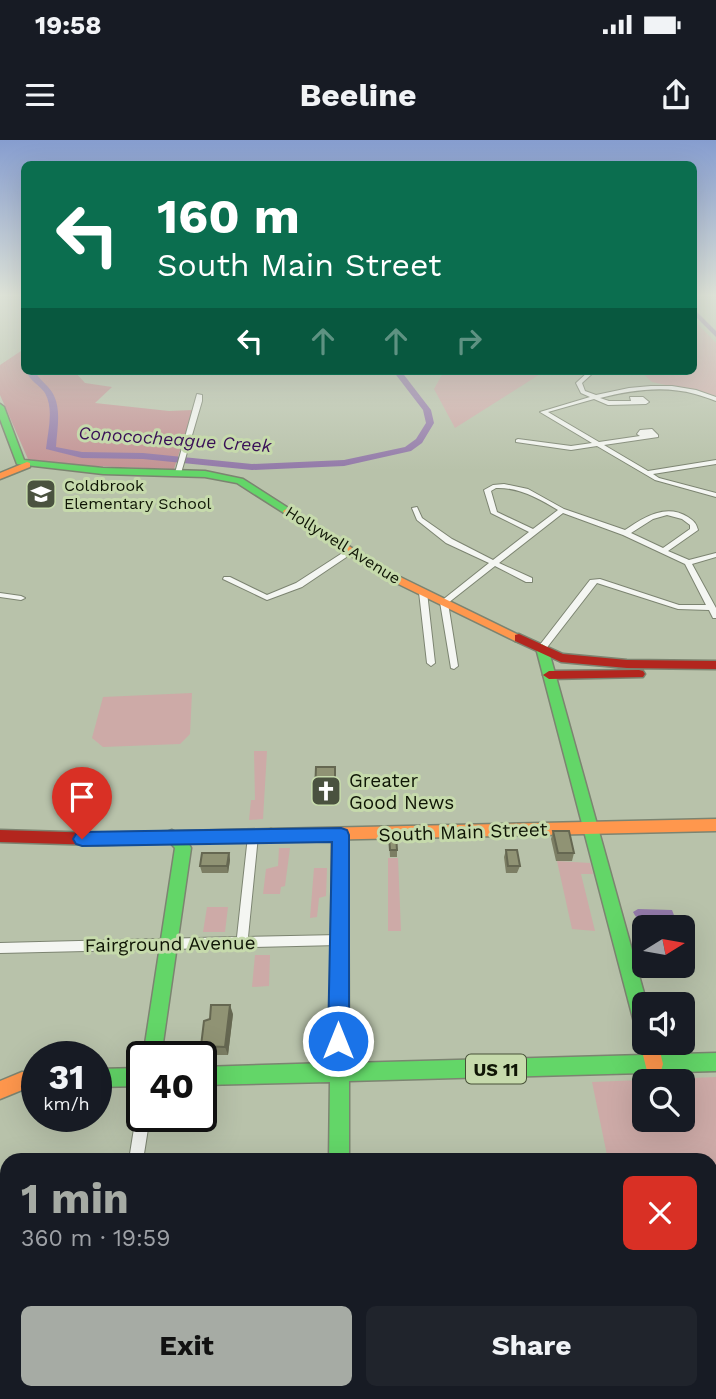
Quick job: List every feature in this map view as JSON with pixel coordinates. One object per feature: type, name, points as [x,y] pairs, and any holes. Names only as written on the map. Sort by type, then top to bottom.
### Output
[{"type":"street","points":[[588,375],[579,383],[583,392],[593,398],[615,404],[635,403]]},
{"type":"street","points":[[716,399],[693,391],[652,386],[632,387],[543,412],[657,480],[716,495]]},
{"type":"street","points":[[178,471],[200,401],[199,395]]},
{"type":"street","points":[[0,407],[20,462],[27,465]]},
{"type":"street","points":[[518,440],[558,448],[645,437]]},
{"type":"street","points":[[645,473],[716,463]]},
{"type":"street","points":[[0,476],[27,465]]},
{"type":"street","name":"Hollywell Avenue","points":[[27,465],[103,471],[178,471],[227,477],[251,486],[350,552],[423,592],[561,658],[589,663],[716,664]]},
{"type":"street","points":[[534,531],[494,513],[487,490],[498,485],[510,486],[625,533],[688,563],[713,607],[678,607],[597,581],[593,582],[542,648],[635,992]]},
{"type":"street","points":[[415,508],[419,519],[435,531],[493,564],[529,580]]},
{"type":"street","points":[[454,666],[444,602],[565,510]]},
{"type":"street","points":[[625,533],[647,518],[660,513],[680,515],[693,524],[694,530],[663,551]]},
{"type":"street","points":[[227,579],[267,598],[299,585],[350,552]]},
{"type":"street","points":[[688,563],[716,555]]},
{"type":"street","points":[[423,592],[431,663]]},
{"type":"street","points":[[0,596],[21,598]]},
{"type":"street","points":[[549,675],[716,671]]},
{"type":"street","name":"South Main Street","points":[[0,836],[98,839],[716,825]]},
{"type":"street","points":[[340,1153],[338,1072],[341,835]]},
{"type":"street","points":[[154,1041],[183,848],[180,841],[172,836]]},
{"type":"street","points":[[183,848],[195,836]]},
{"type":"street","points":[[242,943],[253,836]]},
{"type":"street","name":"Fairground Avenue","points":[[0,948],[340,940]]},
{"type":"street","points":[[652,1055],[654,1064]]},
{"type":"street","name":"US 11","points":[[217,1076],[716,1062]]},
{"type":"street","points":[[0,1082],[21,1081]]},
{"type":"street","points":[[0,1090],[21,1083]]},
{"type":"street","points":[[137,1153],[140,1132]]},
{"type":"shaded area","points":[[21,353],[21,375],[78,375],[85,383],[112,387],[95,403],[169,411],[193,410],[174,469],[68,465],[28,459],[0,395],[0,365]]},
{"type":"shaded area","points":[[697,353],[716,353],[716,396],[652,382],[644,375],[697,375]]},
{"type":"shaded area","points":[[442,375],[539,375],[455,428],[434,389]]},
{"type":"shaded area","points":[[192,693],[190,734],[180,744],[103,747],[92,738],[103,697]]},
{"type":"shaded area","points":[[254,751],[267,751],[263,819],[249,820],[251,800],[255,800]]},
{"type":"shaded area","points":[[279,848],[290,848],[285,886],[281,887],[280,894],[263,894],[266,869],[278,866]]},
{"type":"shaded area","points":[[388,858],[398,858],[401,931],[388,931]]},
{"type":"shaded area","points":[[557,861],[590,863],[593,874],[581,874],[595,931],[572,929]]},
{"type":"shaded area","points":[[314,868],[327,868],[326,896],[319,898],[317,917],[310,918]]},
{"type":"shaded area","points":[[207,907],[228,907],[225,932],[203,932]]},
{"type":"shaded area","points":[[638,909],[672,910],[674,915],[635,915],[633,912]]},
{"type":"shaded area","points":[[255,955],[270,955],[269,986],[252,987]]},
{"type":"shaded area","points":[[716,1077],[716,1153],[607,1153],[592,1082],[632,1080],[632,1132],[695,1132],[695,1078]]},
{"type":"building","points":[[316,767],[335,767],[335,792],[315,792]]},
{"type":"building","points":[[553,831],[569,831],[574,853],[558,853]]},
{"type":"building","points":[[396,835],[397,850],[390,850],[389,836]]},
{"type":"building","points":[[506,850],[517,850],[520,866],[508,866]]},
{"type":"building","points":[[202,853],[229,853],[227,866],[200,866]]},
{"type":"building","points":[[211,1005],[230,1005],[225,1047],[217,1047],[217,1041],[202,1041],[204,1021],[210,1019]]},
{"type":"waterway","name":"Conococheague Creek","points":[[32,375],[42,384],[52,400],[54,417],[51,449],[82,455],[143,456],[252,467],[344,463],[408,449],[419,441],[430,423],[427,410],[400,375]]},
{"type":"traffic: fast","points":[[0,407],[20,462],[103,471],[205,474],[240,481],[288,511]]},
{"type":"traffic: fast","points":[[542,648],[635,992]]},
{"type":"traffic: fast","points":[[339,1153],[340,835]]},
{"type":"traffic: fast","points":[[154,1041],[183,848],[180,841],[172,836]]},
{"type":"traffic: fast","points":[[217,1076],[716,1062]]},
{"type":"traffic: fast","points":[[112,1078],[126,1077]]},
{"type":"traffic: slow","points":[[0,476],[27,465]]},
{"type":"traffic: slow","points":[[288,511],[388,575],[519,638]]},
{"type":"traffic: slow","points":[[271,835],[716,825]]},
{"type":"traffic: slow","points":[[652,1055],[654,1064]]},
{"type":"traffic: slow","points":[[0,1090],[21,1081]]},
{"type":"traffic: jam","points":[[519,638],[561,658],[627,664],[716,665]]},
{"type":"traffic: jam","points":[[549,675],[639,674]]},
{"type":"traffic: jam","points":[[0,836],[98,839],[271,835]]},
{"type":"place","name":"Coldbrook Elementary School","points":[[41,494]]},
{"type":"place","name":"Greater Good News","points":[[326,791]]},
{"type":"route","points":[[82,839],[341,835],[338,1041]]}]
